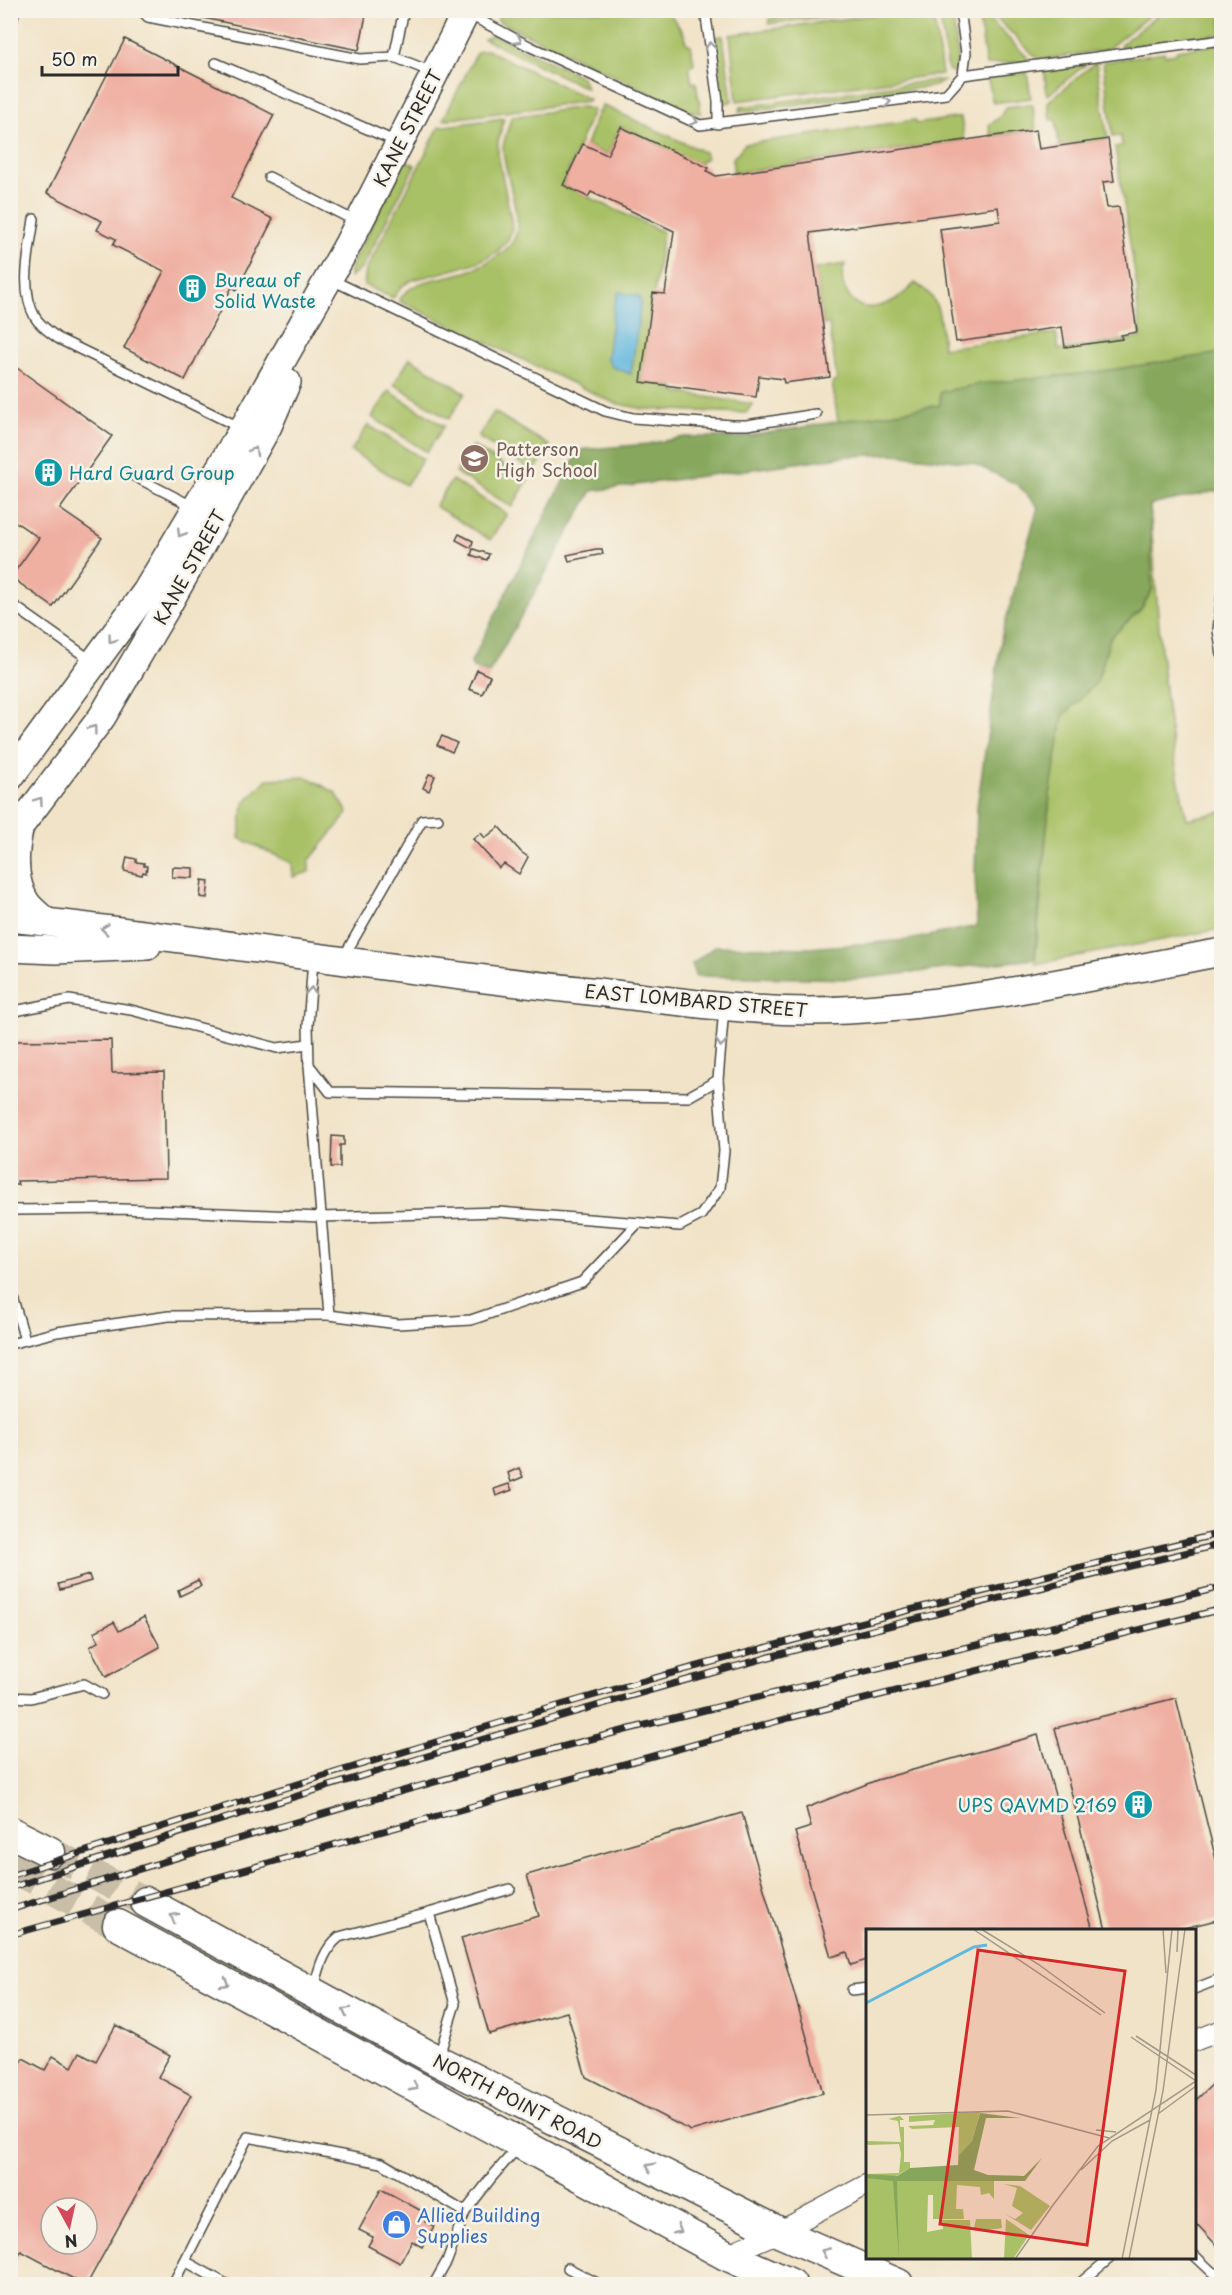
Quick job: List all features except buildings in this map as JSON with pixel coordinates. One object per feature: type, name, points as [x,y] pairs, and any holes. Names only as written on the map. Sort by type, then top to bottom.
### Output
[{"type":"main road","name":"KANE STREET","points":[[10,777],[146,592],[243,429],[353,234],[466,12]]},
{"type":"main road","name":"KANE STREET","points":[[15,831],[102,717],[166,608],[268,426],[353,234]]},
{"type":"main road","points":[[15,831],[14,862],[18,885],[25,902],[45,921]]},
{"type":"main road","name":"EAST LOMBARD STREET","points":[[10,918],[532,985],[724,1006],[807,1011],[881,1008],[1026,989],[1221,952]]},
{"type":"main road","name":"EAST LOMBARD STREET","points":[[10,948],[118,949],[205,942]]},
{"type":"main road","points":[[10,1832],[50,1852]]},
{"type":"main road","name":"NORTH POINT ROAD","points":[[146,1902],[438,2061],[779,2232],[898,2284]]},
{"type":"main road","name":"NORTH POINT ROAD","points":[[118,1925],[726,2255],[791,2284]]},
{"type":"main road","points":[[374,2065],[390,2035]]},
{"type":"main road","points":[[521,2145],[541,2112]]},
{"type":"street","points":[[1196,2037],[1221,2030]]},
{"type":"street","points":[[726,2255],[779,2232],[866,2185]]},
{"type":"lane","points":[[141,10],[148,17],[360,59],[394,57],[435,73]]},
{"type":"lane","points":[[394,57],[404,10]]},
{"type":"lane","points":[[705,10],[718,101],[718,124]]},
{"type":"lane","points":[[466,12],[531,47],[700,125],[946,94],[963,75],[966,53],[960,10]]},
{"type":"lane","points":[[963,75],[1221,40]]},
{"type":"lane","points":[[216,63],[400,143]]},
{"type":"lane","points":[[269,177],[353,234]]},
{"type":"lane","points":[[34,219],[26,279],[35,317],[45,328],[60,339],[243,429]]},
{"type":"lane","points":[[332,280],[604,411],[620,416],[647,420],[747,425],[816,414]]},
{"type":"lane","points":[[130,474],[196,508]]},
{"type":"lane","points":[[1221,595],[1218,630],[1221,655]]},
{"type":"lane","points":[[10,603],[95,663]]},
{"type":"lane","points":[[342,960],[422,820],[438,819]]},
{"type":"lane","points":[[313,956],[308,1044],[329,1315]]},
{"type":"lane","points":[[10,1012],[69,1000],[131,1010],[277,1048],[308,1044]]},
{"type":"lane","points":[[10,1210],[122,1209],[321,1218],[499,1212],[680,1226],[701,1215],[720,1188],[724,1151],[718,1080],[724,1006]]},
{"type":"lane","points":[[309,1065],[330,1092],[688,1097],[718,1080]]},
{"type":"lane","points":[[10,1344],[57,1332],[169,1316],[329,1315],[398,1324],[471,1320],[582,1282],[638,1223]]},
{"type":"lane","points":[[10,1289],[25,1340]]},
{"type":"lane","points":[[10,1697],[31,1698],[84,1684],[102,1694]]},
{"type":"lane","points":[[313,1992],[323,1957],[331,1943],[339,1937],[510,1888]]},
{"type":"lane","points":[[429,1913],[455,2004],[438,2061]]},
{"type":"lane","points":[[1196,1988],[1221,1978]]},
{"type":"lane","points":[[852,1990],[866,1988]]},
{"type":"lane","points":[[173,2284],[248,2137],[382,2163],[465,2212]]},
{"type":"lane","points":[[434,2284],[447,2260],[465,2212],[491,2178],[521,2145]]},
{"type":"lane","points":[[1196,2257],[1221,2277]]},
{"type":"lane","points":[[1079,2284],[1109,2259]]},
{"type":"lane","points":[[184,2261],[226,2284]]},
{"type":"lane","points":[[568,2268],[599,2284]]},
{"type":"green space","points":[[907,10],[933,11],[942,74],[737,101],[730,35]]},
{"type":"green space","points":[[499,11],[668,11],[684,34],[686,43],[691,45],[694,64],[689,67],[692,83],[696,82],[701,113],[691,112],[498,21]]},
{"type":"green space","points":[[775,11],[788,11],[789,16],[833,11],[868,11],[769,24],[769,19],[776,18]]},
{"type":"green space","points":[[939,11],[952,11],[958,57],[954,73],[948,70]]},
{"type":"green space","points":[[978,11],[981,11],[1028,58],[1028,61],[986,65]]},
{"type":"green space","points":[[989,11],[1155,11],[1106,50],[1039,60]]},
{"type":"green space","points":[[1163,11],[1221,11],[1221,34],[1121,47],[1120,45]]},
{"type":"green space","points":[[493,35],[582,77],[586,88],[484,39]]},
{"type":"green space","points":[[723,36],[732,101],[724,104],[715,37]]},
{"type":"green space","points":[[1221,44],[1221,354],[1089,373],[979,384],[940,392],[941,405],[838,422],[833,388],[833,382],[837,381],[829,324],[823,325],[815,269],[845,264],[843,284],[852,301],[861,306],[880,306],[890,302],[915,283],[924,289],[936,303],[943,348],[1056,333],[1059,350],[1141,338],[1136,295],[1138,294],[1115,147],[1122,146],[1121,136],[1113,137],[1103,62],[1164,52],[1165,55],[1176,53],[1177,50]]},
{"type":"green space","points":[[487,50],[589,99],[588,101],[443,120],[477,52]]},
{"type":"green space","points":[[1096,62],[1108,139],[1059,146],[1056,119],[1050,120],[1048,102]]},
{"type":"green space","points":[[1086,64],[1048,95],[1047,94],[1044,69]]},
{"type":"green space","points":[[1027,72],[1031,98],[993,103],[988,80],[990,76]]},
{"type":"green space","points":[[936,80],[944,81],[935,86],[739,112],[741,107]]},
{"type":"green space","points":[[1030,104],[1033,106],[1036,130],[991,136],[989,125],[1000,117],[1006,107]]},
{"type":"green space","points":[[602,105],[704,152],[707,158],[701,161],[701,165],[621,127],[607,155],[586,145]]},
{"type":"green space","points":[[583,107],[593,110],[563,185],[663,232],[641,382],[674,386],[674,392],[753,404],[746,413],[644,409],[614,403],[399,301],[414,286],[476,268],[506,250],[513,241],[517,231],[517,221],[503,148],[511,117]]},
{"type":"green space","points":[[961,117],[964,140],[733,173],[733,158],[745,144],[915,120],[916,124]]},
{"type":"green space","points":[[504,118],[498,142],[498,154],[512,225],[508,238],[500,249],[487,258],[471,264],[410,281],[402,286],[393,298],[364,285],[366,270],[439,127]]},
{"type":"green space","points":[[405,160],[415,165],[362,268],[350,277],[350,268]]},
{"type":"green space","points":[[1221,354],[1221,490],[1150,505],[1152,590],[1141,609],[1110,638],[1097,682],[1063,716],[1050,795],[1034,959],[856,979],[695,976],[692,964],[715,946],[809,948],[908,940],[977,926],[975,873],[977,807],[1002,634],[1038,507],[1018,485],[973,463],[894,454],[848,456],[592,491],[489,673],[473,668],[471,662],[579,450],[648,444],[684,437],[742,437],[940,405],[940,392],[979,384],[1090,373]]},
{"type":"green space","points":[[410,358],[465,393],[449,419],[394,384]]},
{"type":"green space","points":[[389,391],[444,426],[427,452],[372,417]]},
{"type":"green space","points":[[494,412],[550,446],[534,472],[478,437]]},
{"type":"green space","points":[[368,425],[423,459],[406,485],[351,451]]},
{"type":"green space","points":[[472,446],[528,480],[512,507],[456,473]]},
{"type":"green space","points":[[452,480],[507,514],[490,540],[435,506]]},
{"type":"green space","points":[[1150,505],[1166,702],[1187,819],[1221,812],[1221,929],[1035,964],[1050,795],[1063,716],[1097,682],[1110,638],[1141,609],[1152,590]]},
{"type":"green space","points":[[307,777],[336,793],[348,813],[309,861],[309,872],[293,877],[292,863],[239,838],[244,803],[267,779]]},
{"type":"water","points":[[619,292],[638,296],[641,301],[631,374],[612,367],[607,359],[614,305]]},
{"type":"tunnel","points":[[50,1852],[146,1902]]},
{"type":"tunnel","points":[[10,1866],[118,1925]]},
{"type":"railway","points":[[10,42],[17,10]]},
{"type":"railway","points":[[10,1876],[365,1764],[658,1677],[899,1613],[1222,1533]]},
{"type":"railway","points":[[10,1888],[390,1767],[581,1710],[773,1656],[1222,1544]]},
{"type":"railway","points":[[10,1910],[299,1821],[591,1739],[827,1680],[1222,1587]]},
{"type":"railway","points":[[10,1935],[789,1718],[1222,1609]]},
{"type":"place","name":"Bureau of Solid Waste","points":[[193,289]]},
{"type":"place","name":"Patterson High School","points":[[475,458]]},
{"type":"place","name":"Hard Guard Group","points":[[48,472]]},
{"type":"place","name":"UPS QAVMD 2169","points":[[1138,1804]]},
{"type":"place","name":"Allied Building Supplies","points":[[396,2224]]}]
